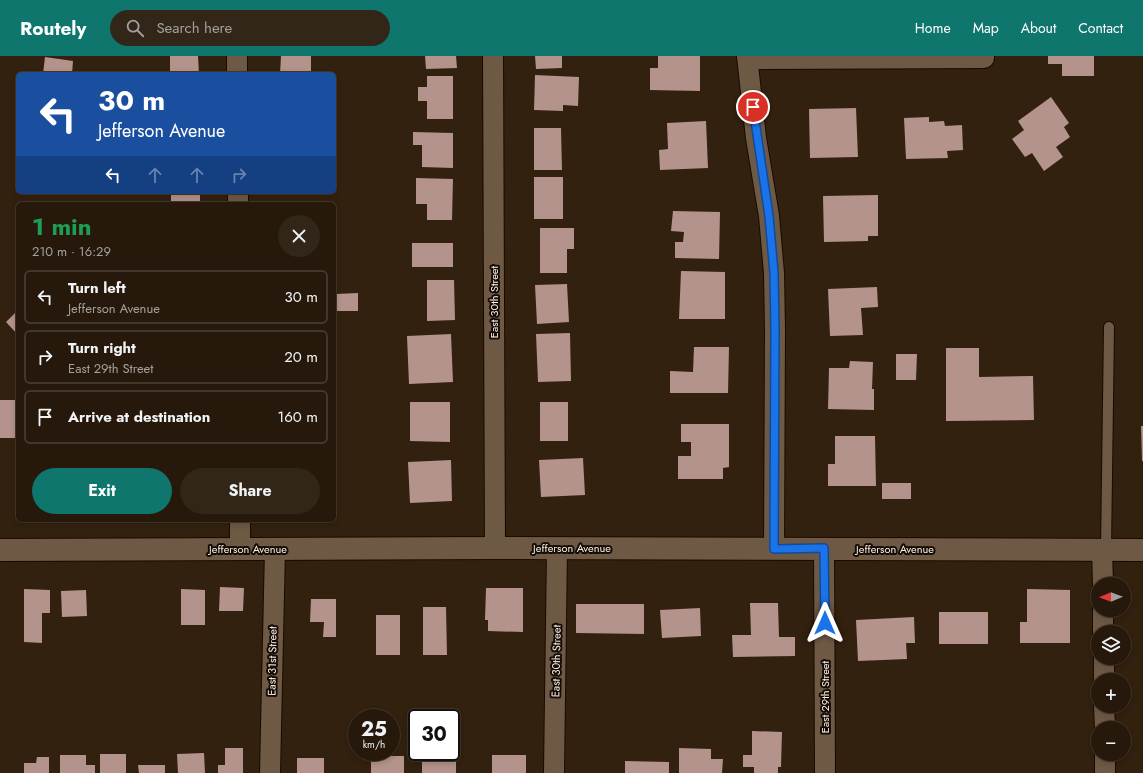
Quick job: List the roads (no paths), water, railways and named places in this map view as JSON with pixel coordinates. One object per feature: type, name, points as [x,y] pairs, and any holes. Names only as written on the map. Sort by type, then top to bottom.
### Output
[{"type":"main road","name":"Jefferson Avenue","points":[[0,550],[824,548],[1143,550]]},
{"type":"street","points":[[237,56],[237,72]]},
{"type":"street","name":"East 30th Street","points":[[493,56],[494,548]]},
{"type":"street","points":[[774,549],[774,273],[769,216],[756,138],[747,58],[984,58],[984,56]]},
{"type":"street","points":[[240,522],[240,549]]},
{"type":"street","name":"East 30th Street","points":[[554,773],[558,548]]},
{"type":"street","name":"East 29th Street","points":[[824,548],[825,773]]},
{"type":"street","name":"East 31st Street","points":[[270,773],[275,549]]},
{"type":"street","points":[[1103,577],[1104,550]]},
{"type":"street","points":[[1105,761],[1105,773]]},
{"type":"lane","points":[[1104,550],[1109,327]]}]
